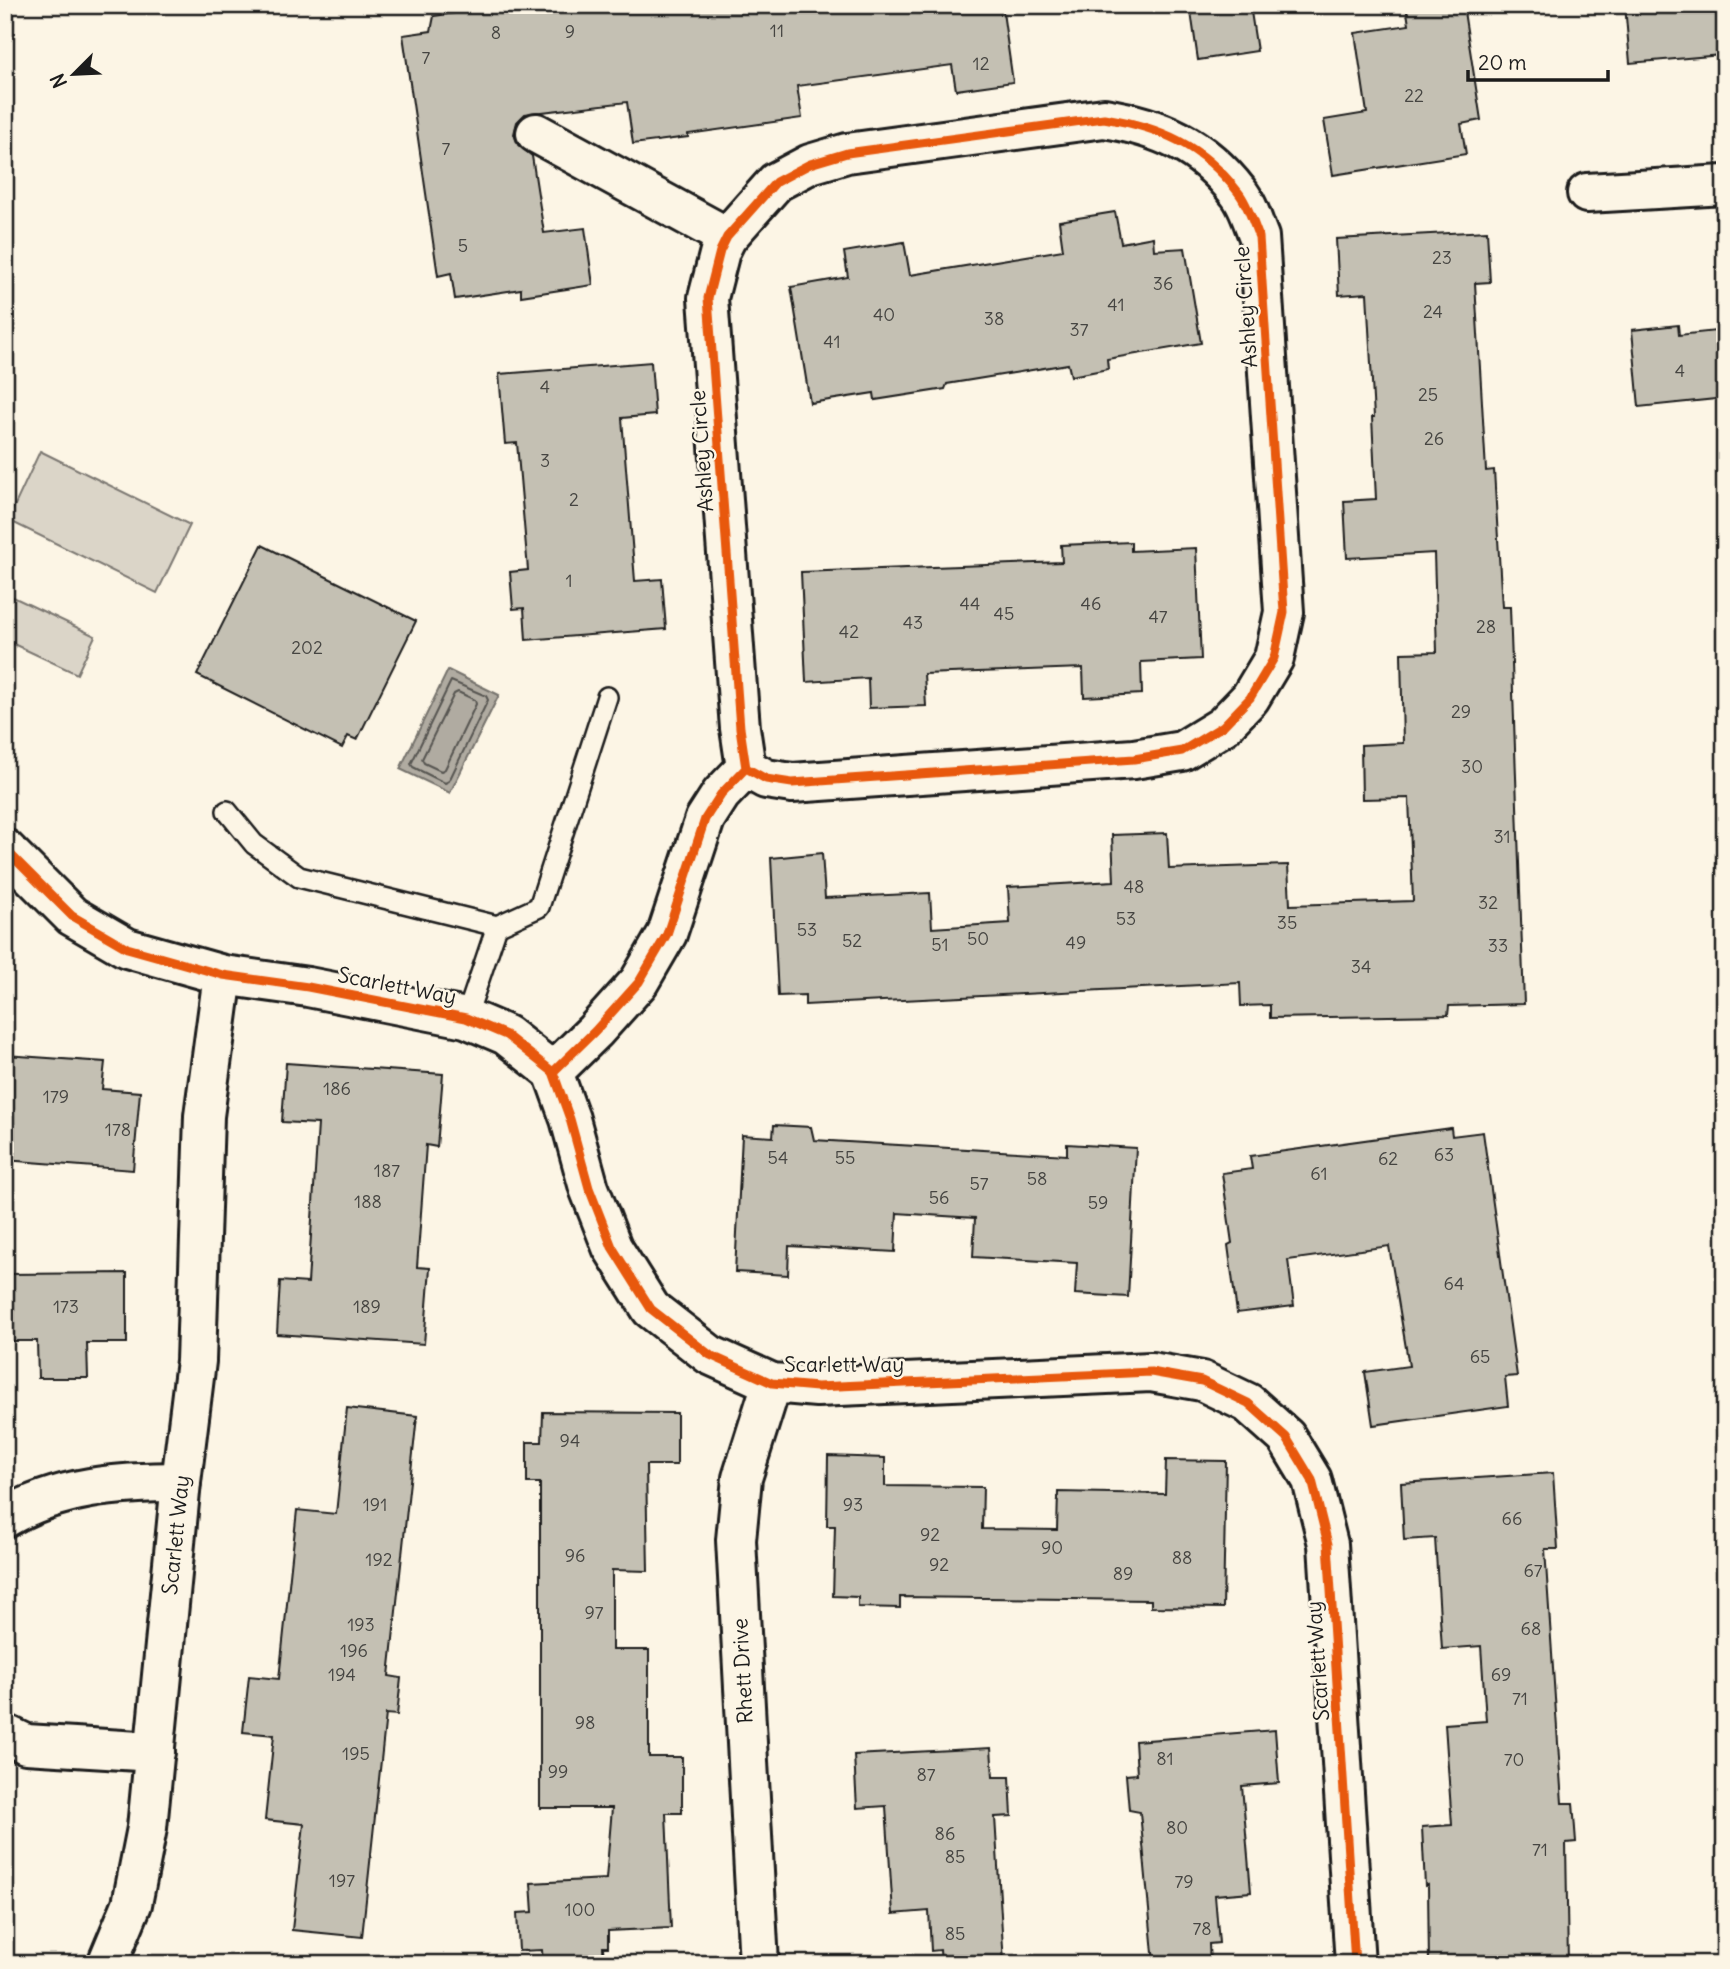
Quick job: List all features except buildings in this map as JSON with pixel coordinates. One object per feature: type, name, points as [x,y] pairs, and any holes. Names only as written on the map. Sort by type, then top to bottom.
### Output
[{"type":"street","name":"Ashley Circle","points":[[1104,117],[1139,123],[1164,132],[1195,151],[1213,165],[1240,194],[1259,237],[1284,612],[1274,658],[1250,698],[1223,726],[1182,751],[1134,759],[792,783],[766,779],[746,768],[740,728],[708,298],[720,251],[727,237],[776,182],[810,164],[847,153],[1104,117]]},
{"type":"street","points":[[536,133],[727,237]]},
{"type":"street","points":[[1587,193],[1725,185]]},
{"type":"street","points":[[553,1072],[639,982],[667,933],[705,819],[721,794],[746,768]]},
{"type":"street","name":"Scarlett Way","points":[[5,849],[72,916],[127,948],[223,975],[308,987],[466,1018],[506,1035],[553,1072],[570,1119],[589,1188],[612,1247],[651,1309],[710,1355],[772,1383],[817,1387],[1151,1372],[1202,1381],[1248,1404],[1286,1437],[1311,1480],[1328,1544],[1354,1964]]},
{"type":"street","name":"Scarlett Way","points":[[107,1964],[132,1904],[146,1828],[155,1752],[181,1482],[196,1361],[204,1116],[223,975]]},
{"type":"street","name":"Rhett Drive","points":[[759,1964],[736,1540],[742,1478],[772,1383]]},
{"type":"street","points":[[5,1518],[64,1492],[130,1482],[181,1482]]},
{"type":"street","points":[[5,1734],[26,1744],[155,1752]]},
{"type":"lane","points":[[226,811],[254,844],[299,877],[497,926],[539,907],[607,697]]},
{"type":"lane","points":[[466,1018],[497,926]]},
{"type":"shaded area","points":[[40,451],[190,525],[157,593],[8,520]]},
{"type":"shaded area","points":[[11,596],[95,636],[77,674],[5,640],[5,608]]},
{"type":"water","points":[[448,670],[499,695],[450,793],[400,769]]},
{"type":"cycle path","points":[[553,1072],[639,982],[667,934],[705,819],[721,794],[746,768],[740,728],[708,298],[720,251],[727,237],[776,182],[810,164],[847,153],[1104,118],[1162,133],[1195,150],[1210,162],[1242,197],[1259,237],[1284,612],[1274,658],[1250,698],[1223,726],[1182,751],[1134,759],[792,783],[766,779],[746,768]]},
{"type":"cycle path","points":[[5,849],[72,916],[127,948],[223,975],[308,987],[466,1018],[506,1035],[553,1072],[570,1119],[589,1188],[612,1247],[651,1309],[710,1355],[772,1383],[817,1387],[1151,1372],[1202,1381],[1248,1403],[1286,1437],[1312,1480],[1328,1544],[1355,1964]]}]
